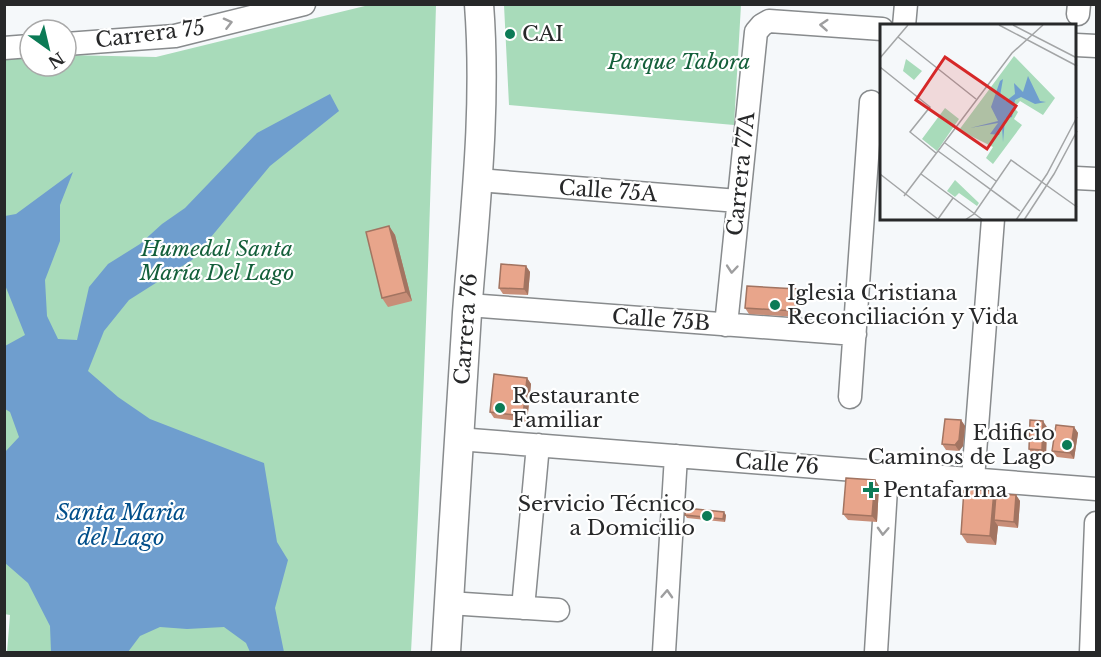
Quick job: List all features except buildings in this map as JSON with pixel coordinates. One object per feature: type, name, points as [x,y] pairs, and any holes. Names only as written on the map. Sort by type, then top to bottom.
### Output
[{"type":"main road","name":"Carrera 76","points":[[446,652],[458,439],[478,180],[482,99],[479,4]]},
{"type":"street","name":"Carrera 75","points":[[78,43],[176,36],[304,4]]},
{"type":"street","points":[[904,24],[906,4]]},
{"type":"street","name":"Carrera 77A","points":[[726,325],[756,32],[769,21],[880,29]]},
{"type":"street","points":[[1077,45],[1096,46]]},
{"type":"street","points":[[850,397],[875,157],[872,102]]},
{"type":"street","points":[[1077,178],[1096,179]]},
{"type":"street","name":"Calle 75A","points":[[478,180],[738,201]]},
{"type":"street","points":[[973,479],[993,220]]},
{"type":"street","name":"Calle 75B","points":[[468,305],[855,334]]},
{"type":"street","name":"Calle 76","points":[[458,439],[1096,489]]},
{"type":"street","points":[[523,608],[538,445]]},
{"type":"street","points":[[664,652],[676,456]]},
{"type":"street","points":[[876,652],[887,472]]},
{"type":"street","points":[[1091,652],[1096,523]]},
{"type":"street","points":[[449,603],[558,610]]},
{"type":"green space","name":"Humedal Santa María Del Lago","points":[[369,5],[436,5],[426,329],[411,652],[7,652],[10,615],[4,614],[4,54],[18,55],[18,78],[78,78],[78,55],[156,57]]},
{"type":"green space","name":"Parque Tabora","points":[[504,5],[741,5],[734,125],[509,105]]},
{"type":"water","name":"Santa Maria del Lago","points":[[330,94],[339,111],[270,166],[192,260],[129,300],[104,331],[88,371],[118,397],[150,419],[264,463],[277,542],[288,560],[275,608],[284,652],[250,652],[246,643],[224,627],[187,629],[160,627],[140,636],[128,652],[51,652],[50,626],[28,583],[5,563],[5,452],[19,437],[10,412],[5,409],[5,346],[25,335],[5,285],[5,216],[16,214],[73,172],[60,205],[60,241],[45,280],[47,316],[58,339],[77,340],[89,287],[108,264],[140,244],[162,224],[185,208],[257,133]]},
{"type":"place","name":"CAI","points":[[510,34]]},
{"type":"place","name":"Iglesia Cristiana Reconciliación y Vida","points":[[775,305]]},
{"type":"place","name":"Restaurante Familiar","points":[[500,408]]},
{"type":"place","name":"Edificio Caminos de Lago","points":[[1067,445]]},
{"type":"place","name":"Pentafarma","points":[[871,490]]},
{"type":"place","name":"Servicio Técnico a Domicilio","points":[[707,516]]}]
